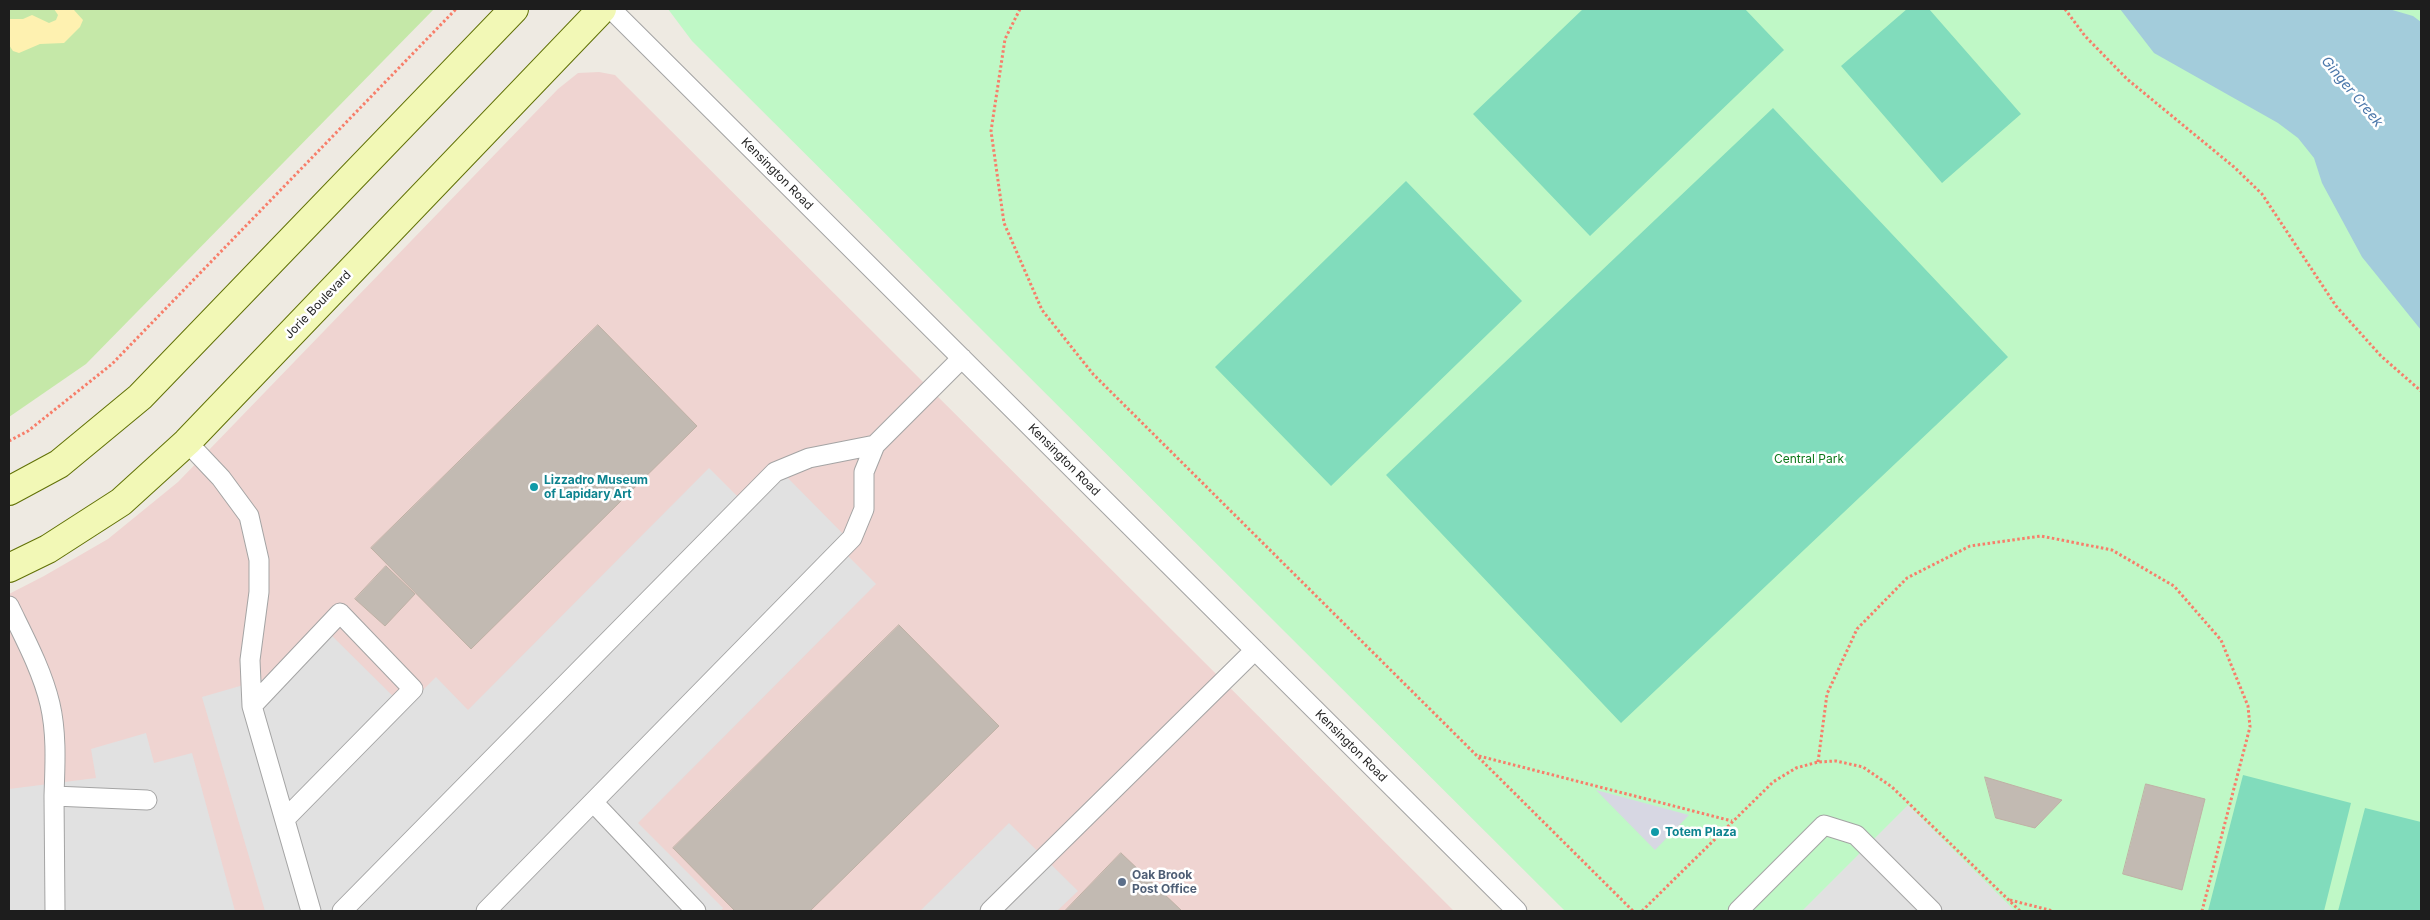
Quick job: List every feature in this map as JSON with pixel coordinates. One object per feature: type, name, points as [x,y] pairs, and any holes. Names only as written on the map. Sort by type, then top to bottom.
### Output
[{"type":"main road","points":[[9,491],[59,464],[140,397],[514,9]]},
{"type":"main road","name":"Jorie Boulevard","points":[[9,568],[48,550],[121,502],[187,442],[602,9]]},
{"type":"lane","name":"Kensington Road","points":[[610,9],[1255,650],[1512,909]]},
{"type":"lane","points":[[486,911],[852,538],[864,509],[864,472],[875,444],[962,358]]},
{"type":"lane","points":[[187,442],[221,478],[249,516],[259,560],[260,592],[250,660],[252,706],[311,911]]},
{"type":"lane","points":[[342,911],[775,472],[809,458],[875,444]]},
{"type":"lane","points":[[9,606],[38,667],[50,705],[54,738],[56,911]]},
{"type":"lane","points":[[252,706],[340,614],[414,689],[285,819]]},
{"type":"lane","points":[[990,911],[1255,650]]},
{"type":"lane","points":[[54,796],[148,800]]},
{"type":"lane","points":[[593,802],[696,911]]},
{"type":"lane","points":[[1738,911],[1824,825],[1856,834],[1932,911]]},
{"type":"path","points":[[9,441],[28,431],[112,364],[456,9]]},
{"type":"path","points":[[1020,9],[1005,39],[991,131],[1004,223],[1042,310],[1094,374],[1633,911]]},
{"type":"path","points":[[2065,9],[2085,36],[2127,79],[2234,167],[2262,194],[2336,306],[2381,356],[2421,391]]},
{"type":"path","points":[[1818,762],[1827,694],[1857,629],[1907,578],[1970,546],[2041,536],[2112,550],[2174,586],[2210,626],[2221,640],[2248,706],[2250,727],[2202,911]]},
{"type":"path","points":[[1477,756],[1733,822]]},
{"type":"path","points":[[2009,900],[2053,911]]},
{"type":"shaded area","points":[[599,72],[615,75],[1454,911],[9,911],[9,594],[108,539],[178,482],[558,89],[578,73]]},
{"type":"shaded area","points":[[709,468],[749,508],[784,474],[852,543],[844,552],[876,584],[638,823],[723,908],[721,911],[265,911],[202,697],[271,677],[322,626],[405,708],[436,677],[468,710]]},
{"type":"shaded area","points":[[146,733],[154,763],[192,753],[235,911],[9,911],[9,789],[96,778],[91,749]]},
{"type":"shaded area","name":"Totem Plaza","points":[[1596,790],[1689,815],[1655,850]]},
{"type":"shaded area","points":[[1908,805],[2015,911],[1802,911]]},
{"type":"shaded area","points":[[1009,823],[1078,891],[1057,911],[920,911]]},
{"type":"green space","points":[[9,9],[434,9],[86,364],[9,417]]},
{"type":"green space","name":"Central Park","points":[[668,9],[2421,9],[2421,911],[1565,911],[692,41]]},
{"type":"green space","points":[[1583,9],[1745,9],[1784,50],[1590,236],[1473,114]]},
{"type":"green space","points":[[1907,9],[1929,9],[2021,114],[1942,183],[1841,66]]},
{"type":"green space","points":[[1773,108],[2008,357],[1621,723],[1386,475]]},
{"type":"green space","points":[[1406,181],[1522,301],[1331,486],[1215,367]]},
{"type":"green space","points":[[2243,775],[2351,803],[2324,911],[2208,911]]},
{"type":"green space","points":[[2365,808],[2421,822],[2421,911],[2338,911]]},
{"type":"sand","points":[[54,9],[75,9],[83,20],[80,27],[64,43],[40,44],[19,53],[13,51],[9,45],[9,19],[23,19],[32,15],[49,23],[56,20],[58,15]]},
{"type":"water","name":"Ginger Creek","points":[[2120,9],[2389,9],[2413,16],[2421,22],[2421,330],[2362,257],[2322,183],[2314,158],[2298,138],[2278,123],[2154,53]]},
{"type":"building","name":"Lizzadro Museum of Lapidary Art","points":[[598,325],[697,426],[471,649],[371,548]]},
{"type":"building","points":[[386,566],[415,594],[385,626],[355,599]]},
{"type":"building","points":[[899,625],[999,726],[810,911],[735,911],[673,848]]},
{"type":"building","points":[[1985,777],[2062,800],[2035,828],[1996,818]]},
{"type":"building","points":[[2146,784],[2205,799],[2182,890],[2123,874]]},
{"type":"building","name":"Oak Brook Post Office","points":[[1121,853],[1182,911],[1065,911]]},
{"type":"place","name":"Lizzadro Museum of Lapidary Art","points":[[534,487]]},
{"type":"place","name":"Totem Plaza","points":[[1655,832]]},
{"type":"place","name":"Oak Brook Post Office","points":[[1122,882]]}]
